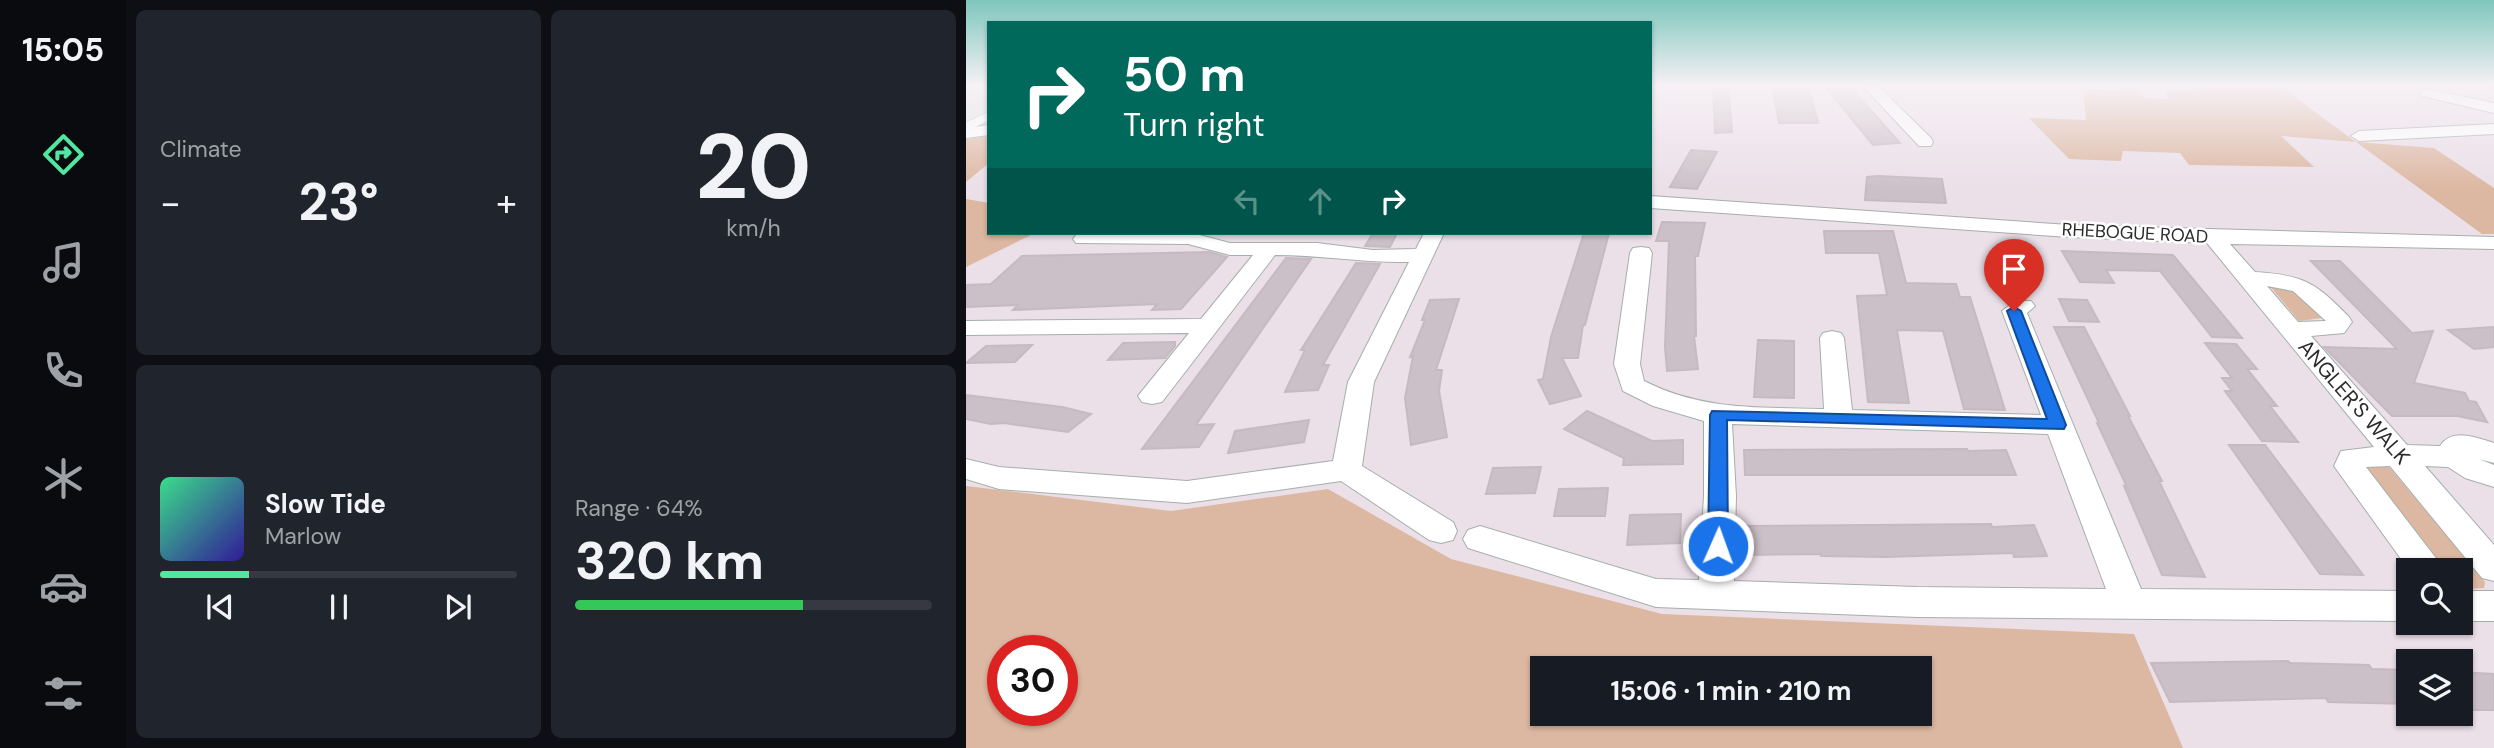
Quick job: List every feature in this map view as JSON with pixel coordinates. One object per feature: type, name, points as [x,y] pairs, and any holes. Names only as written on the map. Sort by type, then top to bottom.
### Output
[{"type":"street","points":[[1904,120],[1926,142]]},
{"type":"street","points":[[2359,136],[2494,129]]},
{"type":"street","points":[[966,133],[987,130]]},
{"type":"street","name":"RHEBOGUE ROAD","points":[[1652,202],[2069,231],[2494,243]]},
{"type":"street","name":"ANGLER'S WALK","points":[[2213,237],[2494,568]]},
{"type":"street","points":[[1083,240],[1188,238],[1230,249],[1317,249],[1373,256],[1429,244]]},
{"type":"street","points":[[2460,242],[2494,263]]},
{"type":"street","points":[[1346,470],[1361,382],[1429,244]]},
{"type":"street","points":[[1152,396],[1269,249]]},
{"type":"street","points":[[1641,253],[1627,364],[1632,385],[1656,399],[1682,408],[1718,415],[2058,425]]},
{"type":"street","points":[[2248,278],[2289,281],[2307,287],[2340,322],[2335,328],[2291,329]]},
{"type":"street","points":[[2023,306],[2014,311],[2129,604]]},
{"type":"street","points":[[966,328],[1209,326]]},
{"type":"street","points":[[1832,338],[1839,419]]},
{"type":"street","points":[[1716,596],[1720,496],[1718,415]]},
{"type":"street","points":[[2455,457],[2454,448],[2464,444],[2494,453]]},
{"type":"street","points":[[2419,558],[2349,466],[2352,458],[2399,455],[2455,457],[2476,471],[2494,476]]},
{"type":"street","points":[[966,469],[999,478],[1188,492],[1346,470],[1441,531]]},
{"type":"street","points":[[1480,539],[1656,593],[2129,604],[2396,606]]},
{"type":"street","points":[[2473,606],[2494,606]]},
{"type":"shaded area","points":[[966,120],[987,120],[987,127],[966,129]]},
{"type":"shaded area","points":[[2031,120],[2326,120],[2356,142],[2281,136],[2314,167],[2189,165],[2180,153],[2123,151],[2121,161],[2069,159]]},
{"type":"shaded area","points":[[987,136],[987,165],[966,182],[966,139]]},
{"type":"shaded area","points":[[2356,142],[2434,148],[2494,188],[2494,234],[2482,234]]},
{"type":"shaded area","points":[[966,199],[987,203],[987,235],[1031,235],[966,267]]},
{"type":"shaded area","points":[[2269,285],[2291,286],[2322,318],[2299,321]]},
{"type":"shaded area","points":[[2375,463],[2390,468],[2465,558],[2436,558],[2365,468]]},
{"type":"shaded area","points":[[966,486],[1171,511],[1328,489],[1451,559],[1662,614],[2134,634],[2183,748],[966,748]]},
{"type":"shaded area","points":[[2473,568],[2485,582],[2484,588],[2473,589]]},
{"type":"building","points":[[1714,120],[1731,120],[1732,132],[1715,133]]},
{"type":"building","points":[[1778,120],[1817,120],[1818,123],[1779,123]]},
{"type":"building","points":[[1852,120],[1879,120],[1900,143],[1873,145]]},
{"type":"building","points":[[1691,150],[1717,152],[1697,189],[1670,187]]},
{"type":"building","points":[[1867,177],[1942,179],[1946,203],[1865,200]]},
{"type":"building","points":[[1662,222],[1705,223],[1698,256],[1695,256],[1694,336],[1698,369],[1667,371],[1665,347],[1669,241],[1656,241]]},
{"type":"building","points":[[1824,231],[1893,231],[1906,283],[1956,284],[1960,297],[1970,297],[2005,410],[1964,409],[1943,331],[1897,330],[1909,403],[1868,402],[1857,296],[1887,295],[1879,253],[1826,253]]},
{"type":"building","points":[[1372,235],[1396,235],[1390,247],[1365,246]]},
{"type":"building","points":[[1583,235],[1608,235],[1583,325],[1578,358],[1562,358],[1581,396],[1550,404],[1538,380],[1543,379],[1551,337]]},
{"type":"building","points":[[2062,251],[2173,255],[2242,338],[2212,337],[2160,271],[2106,270],[2114,283],[2080,282]]},
{"type":"building","points":[[1209,252],[1227,257],[1181,309],[1152,310],[1157,304],[1013,310],[1018,305],[966,307],[966,285],[991,284],[1022,256]]},
{"type":"building","points":[[1286,258],[1311,259],[1196,425],[1214,424],[1199,447],[1142,449]]},
{"type":"building","points":[[2311,261],[2340,261],[2412,333],[2433,331],[2414,383],[2465,393],[2469,401],[2476,402],[2487,422],[2457,416],[2392,416],[2324,347],[2397,349]]},
{"type":"building","points":[[1356,263],[1380,264],[1323,365],[1329,365],[1318,390],[1285,392],[1305,350],[1301,350]]},
{"type":"building","points":[[1459,299],[1436,370],[1442,370],[1439,391],[1447,437],[1411,445],[1405,398],[1413,356],[1410,357],[1425,320],[1422,320],[1430,300]]},
{"type":"building","points":[[2059,299],[2087,300],[2099,322],[2069,321]]},
{"type":"building","points":[[2054,327],[2084,327],[2162,481],[2159,481],[2205,577],[2162,575],[2124,486],[2127,487]]},
{"type":"building","points":[[2494,327],[2494,347],[2474,349],[2448,330]]},
{"type":"building","points":[[1758,340],[1794,341],[1794,398],[1754,397]]},
{"type":"building","points":[[1175,342],[1175,346],[1165,358],[1108,360],[1123,343]]},
{"type":"building","points":[[2205,343],[2236,344],[2257,369],[2247,369],[2277,406],[2270,406],[2298,442],[2262,441],[2225,391],[2232,391],[2222,378],[2232,378]]},
{"type":"building","points":[[1032,345],[1015,362],[966,363],[986,346]]},
{"type":"building","points":[[966,395],[1062,407],[1091,414],[1068,432],[1004,423],[991,424],[966,419]]},
{"type":"building","points":[[1587,411],[1652,441],[1683,440],[1683,464],[1623,465],[1624,458],[1564,429]]},
{"type":"building","points":[[1309,420],[1304,442],[1228,453],[1235,431]]},
{"type":"building","points":[[2229,445],[2265,445],[2363,575],[2320,574]]},
{"type":"building","points":[[1744,450],[2006,450],[2016,475],[1745,475]]},
{"type":"building","points":[[1541,467],[1535,493],[1486,494],[1493,468]]},
{"type":"building","points":[[1608,488],[1605,516],[1554,516],[1559,489]]},
{"type":"building","points":[[1681,514],[1680,543],[1627,545],[1630,515]]},
{"type":"building","points":[[1991,524],[1992,527],[2034,525],[2047,556],[2014,557],[2013,553],[1885,557],[1746,555],[1745,526]]},
{"type":"building","points":[[2288,661],[2369,665],[2372,669],[2396,670],[2396,704],[2328,702],[2326,698],[2170,702],[2151,663]]},
{"type":"building","points":[[2473,673],[2494,674],[2494,710],[2473,710]]},
{"type":"route","points":[[1718,546],[1718,415],[2058,425],[2014,311]]}]
